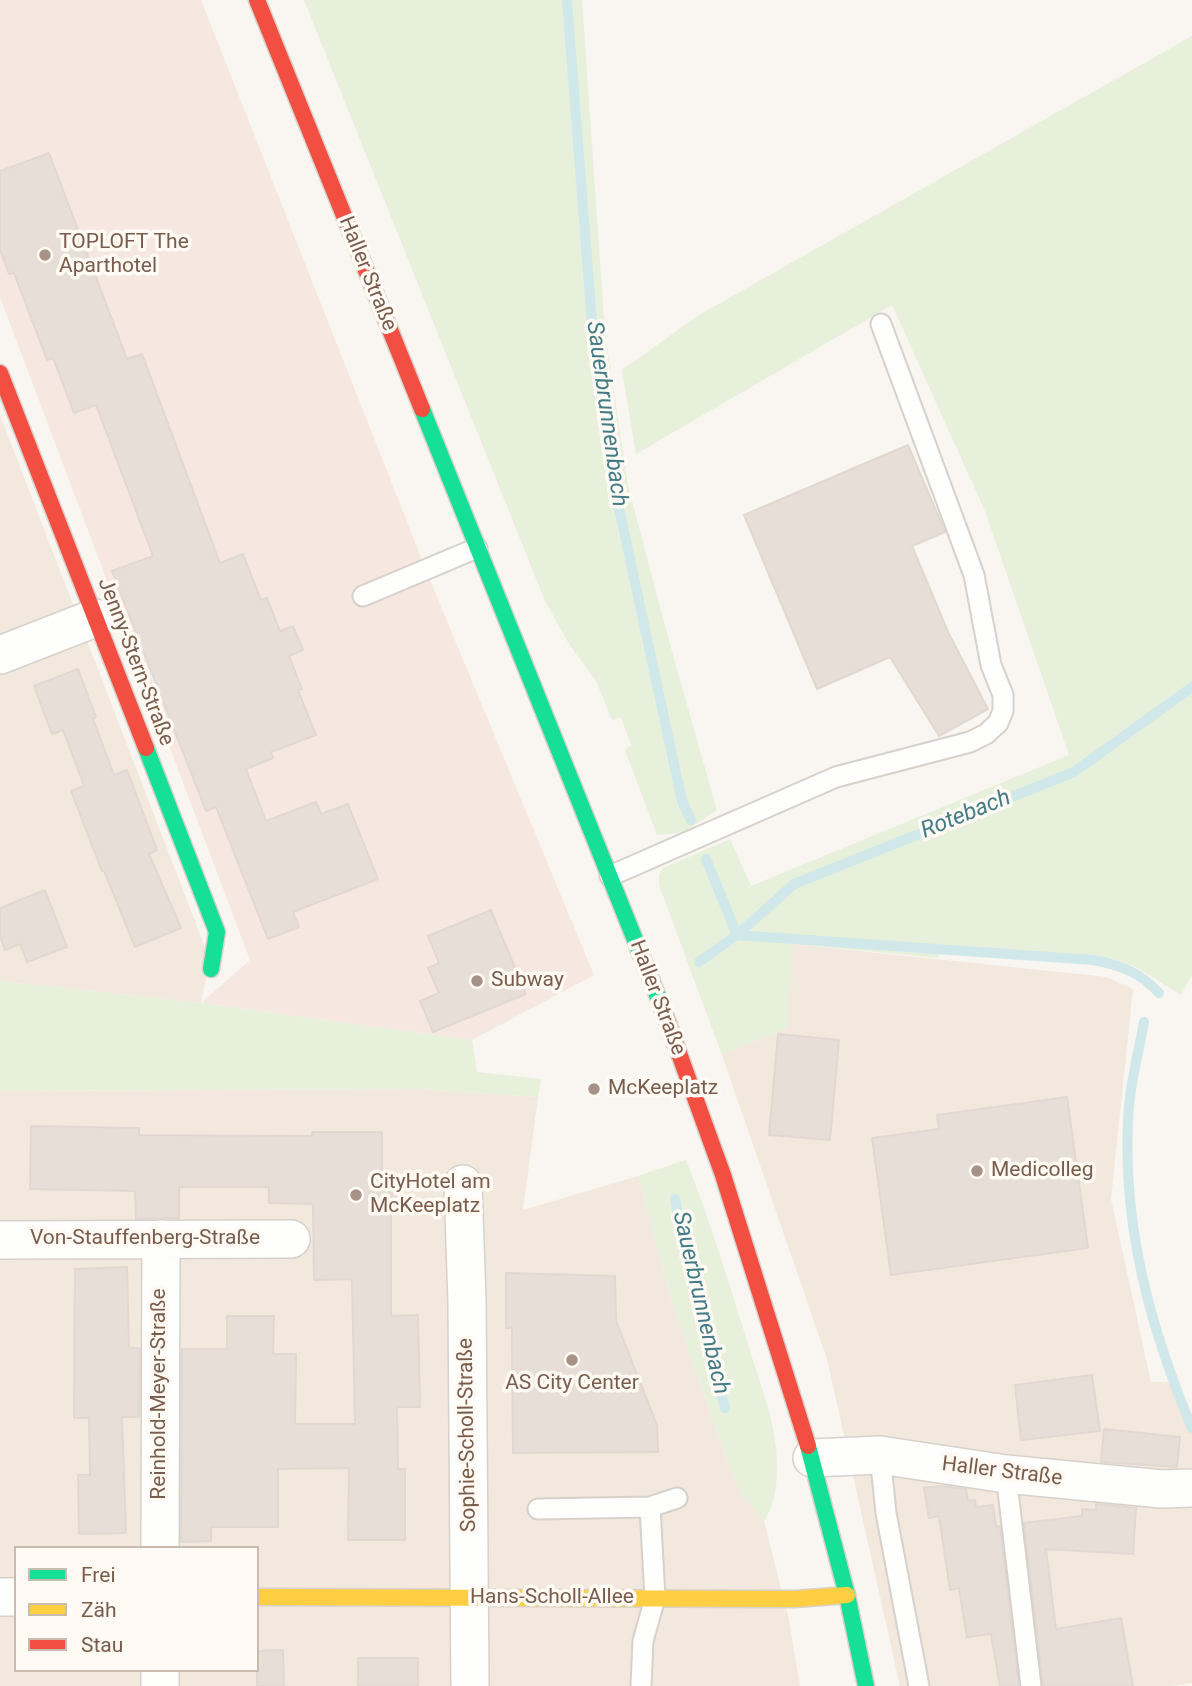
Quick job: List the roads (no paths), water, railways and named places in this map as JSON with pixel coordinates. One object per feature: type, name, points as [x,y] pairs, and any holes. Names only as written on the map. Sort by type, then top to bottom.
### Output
[{"type":"main road","name":"Haller Straße","points":[[257,0],[650,975],[723,1175],[812,1458],[847,1595],[866,1686]]},
{"type":"main road","name":"Jenny-Stern-Straße","points":[[0,373],[217,932],[211,969]]},
{"type":"main road","name":"Hans-Scholl-Allee","points":[[259,1597],[794,1599],[847,1595]]},
{"type":"street","points":[[0,655],[95,618]]},
{"type":"street","name":"Sophie-Scholl-Straße","points":[[463,1184],[470,1686]]},
{"type":"street","name":"Reinhold-Meyer-Straße","points":[[160,1546],[161,1239]]},
{"type":"street","name":"Von-Stauffenberg-Straße","points":[[0,1240],[291,1239]]},
{"type":"street","name":"Haller Straße","points":[[812,1458],[880,1455],[1006,1474],[1162,1489],[1192,1488]]},
{"type":"lane","points":[[610,877],[836,777],[963,744],[986,734],[998,723],[1003,711],[1003,695],[991,664],[974,575],[881,324]]},
{"type":"lane","points":[[363,596],[477,548]]},
{"type":"lane","points":[[880,1455],[886,1513],[919,1686]]},
{"type":"lane","points":[[1006,1474],[1031,1686]]},
{"type":"lane","points":[[538,1509],[650,1507],[677,1498]]},
{"type":"lane","points":[[641,1686],[643,1642],[655,1598],[650,1507]]},
{"type":"waterway","name":"Sauerbrunnenbach","points":[[567,0],[592,324],[611,471],[682,801],[691,820]]},
{"type":"waterway","name":"Rotebach","points":[[699,962],[737,935],[794,884],[1074,772],[1192,687]]},
{"type":"waterway","name":"Sauerbrunnenbach","points":[[706,859],[737,935]]},
{"type":"waterway","points":[[737,935],[1093,960],[1129,970],[1159,993]]},
{"type":"waterway","points":[[1144,1022],[1129,1109],[1130,1201],[1135,1240],[1152,1316],[1192,1428]]},
{"type":"waterway","name":"Sauerbrunnenbach","points":[[675,1199],[690,1275],[725,1408]]},
{"type":"place","name":"TOPLOFT The Aparthotel","points":[[45,255]]},
{"type":"place","name":"Subway","points":[[477,981]]},
{"type":"place","name":"McKeeplatz","points":[[594,1089]]},
{"type":"place","name":"Medicolleg","points":[[977,1171]]},
{"type":"place","name":"CityHotel am McKeeplatz","points":[[356,1195]]},
{"type":"place","name":"AS City Center","points":[[572,1360]]}]
